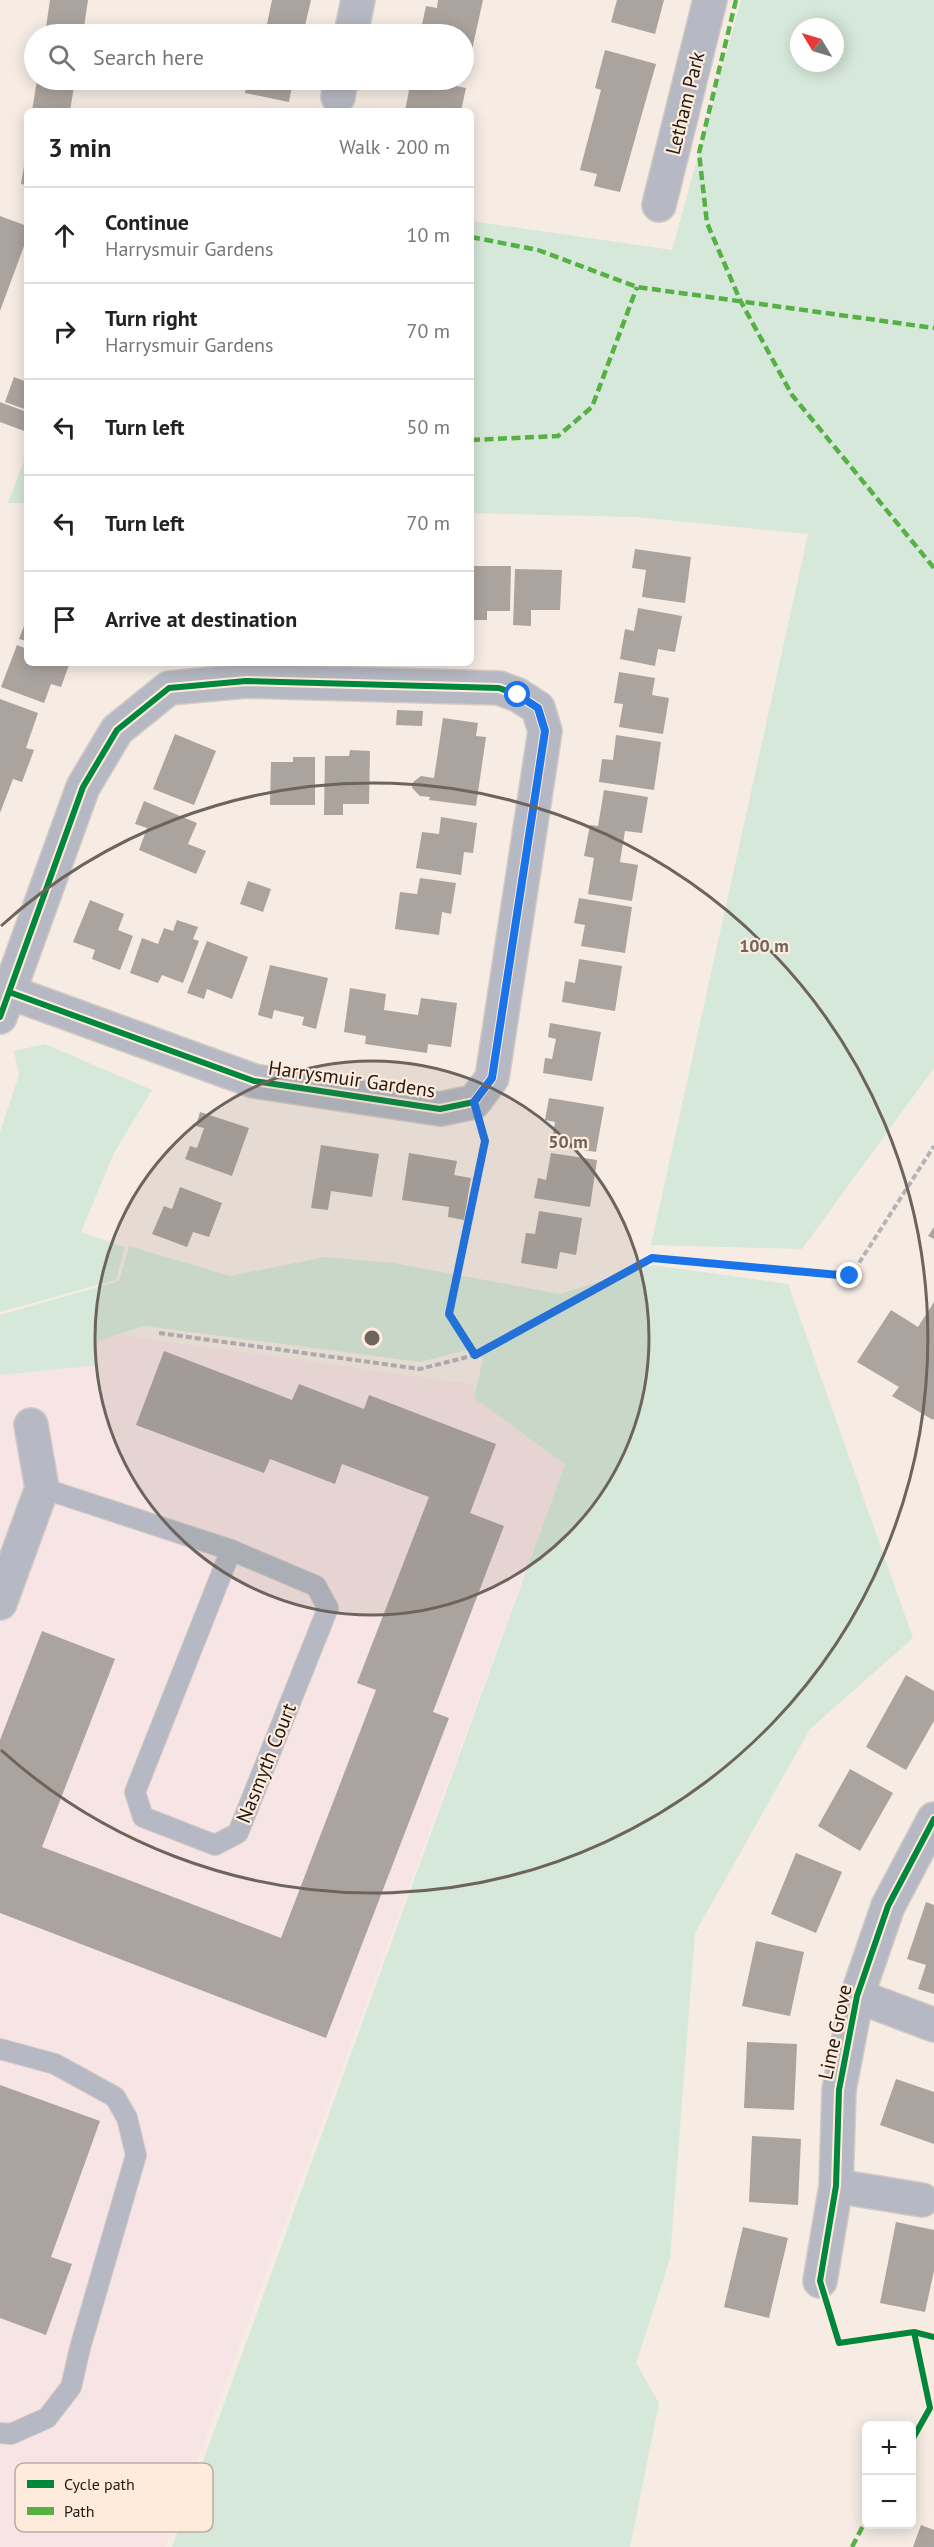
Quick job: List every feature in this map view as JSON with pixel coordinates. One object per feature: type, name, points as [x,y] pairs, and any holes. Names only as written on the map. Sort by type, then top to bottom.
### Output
[{"type":"street","points":[[353,24],[358,0]]},
{"type":"street","name":"Letham Park","points":[[659,205],[710,0]]},
{"type":"street","name":"Harrysmuir Gardens","points":[[246,681],[499,688],[518,695],[538,708],[545,731],[492,1078],[474,1102],[440,1109],[254,1082],[4,1004],[83,787],[117,730],[169,688],[246,681]]},
{"type":"street","points":[[0,1603],[42,1488],[32,1425]]},
{"type":"street","name":"Lime Grove","points":[[820,2281],[836,2187],[839,2090],[857,1996],[888,1906],[931,1833]]},
{"type":"street","name":"Lime Grove","points":[[857,1996],[934,2025]]},
{"type":"street","points":[[836,2187],[922,2200]]},
{"type":"lane","name":"Nasmyth Court","points":[[42,1488],[231,1550],[316,1586],[328,1608],[238,1833],[215,1845],[143,1817],[135,1792],[231,1550]]},
{"type":"lane","points":[[0,2049],[55,2064],[115,2097],[128,2118],[136,2155],[80,2348],[71,2387],[47,2418],[11,2434],[0,2433]]},
{"type":"path","points":[[474,1102],[485,1141],[449,1314],[475,1355]]},
{"type":"path","points":[[159,1333],[420,1369],[475,1355],[652,1258],[850,1276],[934,1146]]},
{"type":"shaded area","points":[[71,1328],[593,1401],[565,1464],[196,2463],[15,2463],[15,2532],[171,2532],[165,2547],[0,2547],[0,1351]]},
{"type":"green space","points":[[741,0],[934,0],[934,1068],[802,1249],[651,1245],[808,534],[637,517],[474,513],[474,221],[672,250]]},
{"type":"green space","points":[[24,461],[24,503],[8,503]]},
{"type":"green space","points":[[45,1044],[152,1090],[114,1153],[81,1232],[125,1247],[116,1280],[0,1312],[0,1132],[19,1075],[14,1051]]},
{"type":"green space","points":[[129,1246],[230,1276],[325,1257],[394,1263],[560,1294],[653,1265],[788,1284],[913,1638],[810,1729],[695,1933],[670,2259],[636,2363],[659,2403],[630,2547],[172,2547],[177,2532],[213,2532],[213,2463],[202,2463],[565,1464],[474,1398],[483,1359],[474,1348],[420,1362],[144,1326],[95,1342],[97,1365],[0,1375],[0,1315],[119,1281]]},
{"type":"building","points":[[50,0],[88,0],[84,24],[46,24]]},
{"type":"building","points":[[272,0],[311,0],[305,24],[267,24]]},
{"type":"building","points":[[438,0],[483,0],[474,41],[474,24],[422,24],[426,6],[437,8]]},
{"type":"building","points":[[617,0],[664,0],[655,34],[611,22]]},
{"type":"building","points":[[605,50],[656,64],[620,192],[594,186],[597,174],[580,170],[601,90],[595,88]]},
{"type":"building","points":[[35,90],[73,90],[70,108],[32,108]]},
{"type":"building","points":[[246,90],[291,90],[289,102],[245,93]]},
{"type":"building","points":[[409,90],[466,90],[462,108],[406,108]]},
{"type":"building","points":[[24,166],[24,184],[21,184]]},
{"type":"building","points":[[0,216],[24,225],[24,246],[0,311]]},
{"type":"building","points":[[14,377],[24,381],[24,409],[5,402]]},
{"type":"building","points":[[0,402],[24,411],[24,431],[0,422]]},
{"type":"building","points":[[635,549],[691,557],[685,603],[642,597],[646,570],[632,568]]},
{"type":"building","points":[[474,566],[511,566],[510,611],[487,611],[487,620],[474,620]]},
{"type":"building","points":[[515,569],[562,570],[560,610],[531,610],[531,626],[513,625]]},
{"type":"building","points":[[638,608],[682,616],[675,652],[658,649],[655,666],[620,659],[625,629],[634,631]]},
{"type":"building","points":[[24,626],[24,640],[19,639]]},
{"type":"building","points":[[17,645],[24,648],[24,666],[69,666],[61,687],[51,684],[44,703],[1,687]]},
{"type":"building","points":[[619,672],[655,678],[652,695],[669,698],[663,734],[619,727],[623,704],[614,703]]},
{"type":"building","points":[[0,699],[38,713],[26,748],[34,750],[22,782],[13,779],[0,813]]},
{"type":"building","points":[[397,710],[423,711],[422,726],[396,725]]},
{"type":"building","points":[[443,718],[478,723],[476,736],[486,737],[476,806],[429,800],[430,797],[420,796],[412,788],[413,782],[421,776],[434,778]]},
{"type":"building","points":[[175,734],[216,751],[194,805],[153,789]]},
{"type":"building","points":[[616,735],[661,742],[654,790],[599,782],[602,759],[613,760]]},
{"type":"building","points":[[350,750],[370,751],[369,804],[343,804],[343,815],[324,815],[325,756],[349,756]]},
{"type":"building","points":[[293,757],[315,757],[315,805],[270,805],[271,762],[293,762]]},
{"type":"building","points":[[604,790],[648,797],[642,833],[625,831],[620,862],[638,865],[632,901],[588,894],[594,858],[584,856],[590,825],[598,826]]},
{"type":"building","points":[[144,801],[197,823],[188,844],[206,851],[196,874],[139,850],[147,828],[135,824]]},
{"type":"building","points":[[441,817],[477,823],[473,853],[464,852],[461,875],[416,868],[422,832],[439,834]]},
{"type":"building","points":[[420,878],[456,883],[451,914],[442,912],[439,935],[395,929],[400,892],[417,894]]},
{"type":"building","points":[[248,881],[271,889],[263,912],[240,904]]},
{"type":"building","points":[[579,898],[632,907],[625,953],[581,946],[585,925],[574,923]]},
{"type":"building","points":[[90,900],[124,914],[118,930],[133,936],[120,970],[92,959],[95,950],[73,942]]},
{"type":"building","points":[[177,920],[198,927],[193,939],[199,941],[183,983],[162,975],[158,983],[130,973],[142,938],[158,944],[164,928],[173,931]]},
{"type":"building","points":[[207,941],[248,957],[232,999],[207,989],[204,999],[187,993]]},
{"type":"building","points":[[579,959],[622,966],[615,1011],[562,1002],[565,981],[575,983]]},
{"type":"building","points":[[270,965],[328,978],[316,1029],[302,1025],[304,1017],[274,1010],[272,1019],[258,1015]]},
{"type":"building","points":[[350,988],[386,994],[384,1010],[418,1015],[421,998],[457,1003],[451,1047],[428,1044],[427,1053],[365,1044],[366,1036],[344,1032]]},
{"type":"building","points":[[550,1023],[601,1032],[592,1081],[543,1073],[545,1058],[552,1059],[556,1039],[548,1037]]},
{"type":"building","points":[[549,1098],[604,1107],[596,1152],[551,1145],[555,1122],[545,1120]]},
{"type":"building","points":[[200,1112],[249,1128],[232,1176],[185,1159],[190,1146],[197,1148],[204,1128],[196,1126]]},
{"type":"building","points":[[321,1145],[379,1154],[372,1197],[331,1191],[328,1210],[311,1208]]},
{"type":"building","points":[[409,1153],[457,1161],[454,1175],[471,1178],[464,1220],[448,1217],[449,1207],[402,1200]]},
{"type":"building","points":[[551,1153],[597,1160],[590,1207],[534,1198],[538,1178],[546,1180]]},
{"type":"building","points":[[180,1187],[222,1203],[209,1237],[193,1232],[187,1247],[152,1234],[164,1206],[172,1209]]},
{"type":"building","points":[[539,1211],[582,1218],[576,1255],[560,1252],[557,1269],[521,1263],[526,1233],[535,1234]]},
{"type":"building","points":[[934,1227],[934,1239],[928,1236]]},
{"type":"building","points":[[934,1302],[933,1420],[892,1396],[899,1387],[857,1362],[891,1310],[918,1327]]},
{"type":"building","points":[[164,1351],[292,1400],[299,1384],[364,1409],[369,1395],[496,1444],[470,1513],[504,1526],[433,1712],[449,1718],[326,2038],[0,1913],[0,1740],[42,1631],[115,1659],[42,1847],[281,1938],[376,1690],[357,1683],[429,1497],[342,1464],[335,1484],[270,1459],[264,1473],[136,1425]]},
{"type":"building","points":[[906,1675],[934,1691],[934,1721],[906,1770],[866,1747]]},
{"type":"building","points":[[850,1769],[893,1793],[860,1851],[818,1826]]},
{"type":"building","points":[[796,1853],[842,1872],[816,1933],[771,1914]]},
{"type":"building","points":[[926,1902],[934,1905],[934,1994],[918,1989],[926,1965],[907,1959]]},
{"type":"building","points":[[756,1941],[804,1952],[790,2016],[742,2006]]},
{"type":"building","points":[[747,2042],[797,2044],[794,2110],[744,2108]]},
{"type":"building","points":[[896,2079],[934,2092],[934,2144],[880,2125]]},
{"type":"building","points":[[0,2085],[100,2121],[51,2257],[72,2264],[46,2335],[0,2318]]},
{"type":"building","points":[[752,2136],[801,2139],[798,2205],[749,2202]]},
{"type":"building","points":[[896,2222],[934,2230],[934,2271],[925,2312],[880,2303]]},
{"type":"building","points":[[743,2227],[788,2238],[769,2318],[724,2307]]},
{"type":"building","points":[[921,2525],[934,2530],[934,2547],[913,2547]]},
{"type":"marked path","points":[[736,0],[699,153],[707,223],[740,300],[792,395],[934,568]]},
{"type":"marked path","points":[[474,238],[538,250],[637,287],[934,328]]},
{"type":"marked path","points":[[474,440],[558,436],[592,407],[637,287]]},
{"type":"marked path","points":[[852,2547],[862,2528]]},
{"type":"cycle path","points":[[0,1017],[83,787],[117,730],[169,688],[246,681],[499,688],[518,695],[538,708],[545,731],[492,1078],[474,1102],[440,1109],[254,1081],[9,992]]},
{"type":"cycle path","points":[[934,1819],[888,1906],[857,1996],[839,2090],[836,2186],[820,2281],[839,2343],[914,2332],[934,2337]]},
{"type":"cycle path","points":[[914,2332],[930,2408],[916,2433]]},
{"type":"route","points":[[518,695],[538,708],[545,731],[492,1078],[474,1102],[485,1141],[449,1314],[475,1355],[652,1258],[850,1276]]}]
